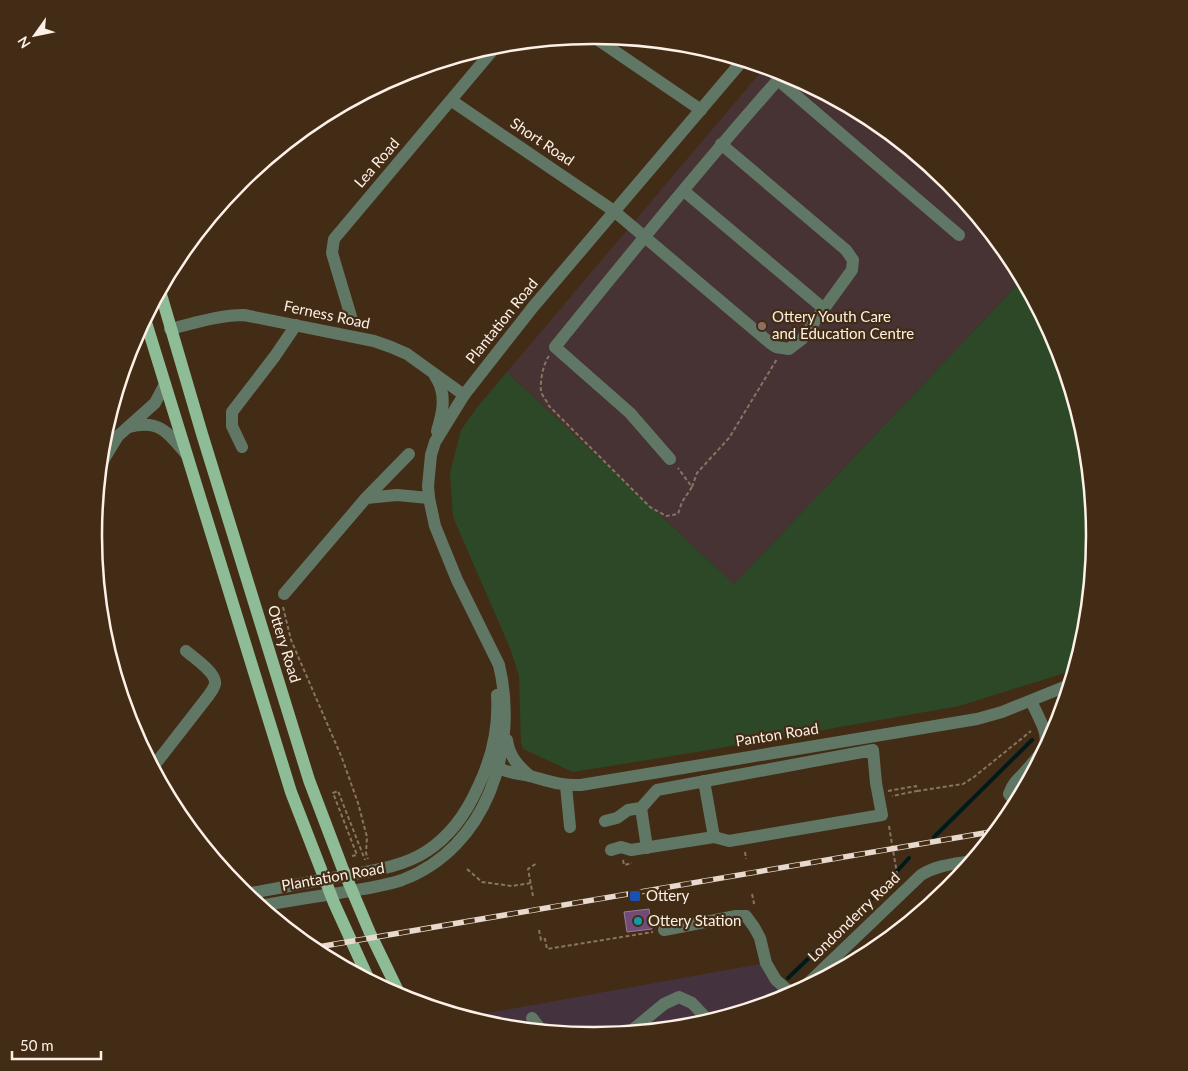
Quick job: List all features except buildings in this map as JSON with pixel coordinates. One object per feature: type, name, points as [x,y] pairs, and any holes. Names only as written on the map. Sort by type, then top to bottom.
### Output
[{"type":"main road","name":"Ottery Road","points":[[162,300],[304,764],[342,868],[395,985]]},
{"type":"main road","points":[[148,329],[278,750],[321,871],[364,970]]},
{"type":"street","points":[[605,44],[701,110]]},
{"type":"street","name":"Lea Road","points":[[352,320],[332,253],[334,239],[489,55]]},
{"type":"street","name":"Plantation Road","points":[[256,892],[369,871],[397,864],[426,852],[440,841],[456,824],[493,766],[501,757],[505,730],[505,697],[499,665],[488,646],[446,555],[435,526],[429,498],[429,470],[435,442],[464,395],[533,307],[738,66]]},
{"type":"street","points":[[670,459],[630,413],[555,347],[645,236],[684,192],[721,144],[778,80]]},
{"type":"street","points":[[791,85],[959,235]]},
{"type":"street","name":"Short Road","points":[[452,101],[614,210],[770,343],[783,349]]},
{"type":"street","points":[[721,144],[850,254],[854,264],[852,270],[802,339],[789,349],[783,349]]},
{"type":"street","points":[[684,192],[823,308]]},
{"type":"street","name":"Ferness Road","points":[[170,329],[231,315],[257,316],[374,341],[391,346],[407,354],[464,395]]},
{"type":"street","points":[[242,447],[232,426],[232,412],[296,325]]},
{"type":"street","points":[[430,370],[439,382],[443,402],[435,442]]},
{"type":"street","points":[[111,446],[126,427],[155,403],[165,384]]},
{"type":"street","points":[[126,427],[141,423],[152,424],[164,429],[186,454]]},
{"type":"street","points":[[284,594],[366,498],[409,454]]},
{"type":"street","points":[[366,498],[397,495],[429,498]]},
{"type":"street","name":"Plantation Road","points":[[269,904],[377,887],[401,880],[430,866],[454,846],[474,822],[489,798],[497,697],[488,646]]},
{"type":"street","points":[[157,761],[209,695],[215,684],[210,671],[186,651]]},
{"type":"street","name":"Panton Road","points":[[493,766],[566,786],[581,785],[977,719],[1002,712],[1062,688]]},
{"type":"street","points":[[1031,701],[1046,729]]},
{"type":"street","points":[[505,730],[507,744],[513,759],[530,776]]},
{"type":"street","points":[[605,821],[616,818],[628,810],[641,808],[657,790],[873,750],[876,783],[882,815],[729,841],[714,837],[648,848],[631,850],[621,847],[610,850]]},
{"type":"street","points":[[1011,796],[1009,794],[1011,786],[1026,770]]},
{"type":"street","points":[[704,781],[714,837]]},
{"type":"street","points":[[566,786],[570,827]]},
{"type":"street","points":[[641,808],[648,848]]},
{"type":"street","name":"Londonderry Road","points":[[837,962],[912,884],[930,870],[961,863]]},
{"type":"street","points":[[664,930],[736,916],[746,916],[760,938],[766,964],[776,980],[786,988]]},
{"type":"street","points":[[639,1025],[664,1004],[679,997],[692,1003],[703,1015]]},
{"type":"street","points":[[532,1018],[536,1024]]},
{"type":"path","points":[[555,347],[545,361],[541,382],[542,394],[549,406],[650,507],[666,516],[678,514],[697,473],[729,438],[783,349]]},
{"type":"path","points":[[670,459],[692,487]]},
{"type":"path","points":[[284,594],[283,606],[291,640],[350,780],[367,837],[366,852],[369,859]]},
{"type":"path","points":[[892,796],[962,784],[974,777],[1031,731],[1045,730]]},
{"type":"path","points":[[882,792],[916,786],[918,792]]},
{"type":"path","points":[[352,856],[357,855],[333,793],[338,791],[367,865]]},
{"type":"path","points":[[889,826],[899,884]]},
{"type":"path","points":[[744,851],[746,859]]},
{"type":"path","points":[[533,896],[528,869],[537,863]]},
{"type":"path","points":[[467,870],[482,882],[512,886],[531,883]]},
{"type":"path","points":[[752,894],[754,903]]},
{"type":"path","points":[[539,930],[541,940],[545,939],[547,949],[664,930]]},
{"type":"shaded area","name":"Ottery Youth Care and Education Centre","points":[[760,73],[811,94],[840,110],[893,145],[942,188],[964,211],[1003,262],[1017,285],[734,584],[507,372]]},
{"type":"shaded area","points":[[766,963],[787,988],[752,1001],[690,1018],[626,1026],[562,1026],[530,1023],[483,1014]]},
{"type":"green space","points":[[1017,285],[1035,318],[1060,377],[1076,440],[1082,471],[1085,503],[1086,536],[1082,600],[1066,672],[959,706],[573,772],[523,749],[521,743],[519,676],[510,648],[453,517],[450,473],[461,430],[507,372],[734,584]]},
{"type":"waterway","points":[[934,837],[1032,740]]},
{"type":"waterway","points":[[788,978],[879,891],[909,858]]},
{"type":"railway","points":[[324,946],[986,833]]},
{"type":"place","name":"Ottery Youth Care and Education Centre","points":[[762,326]]},
{"type":"place","name":"Ottery","points":[[635,896]]},
{"type":"place","name":"Ottery Station","points":[[638,921]]}]
